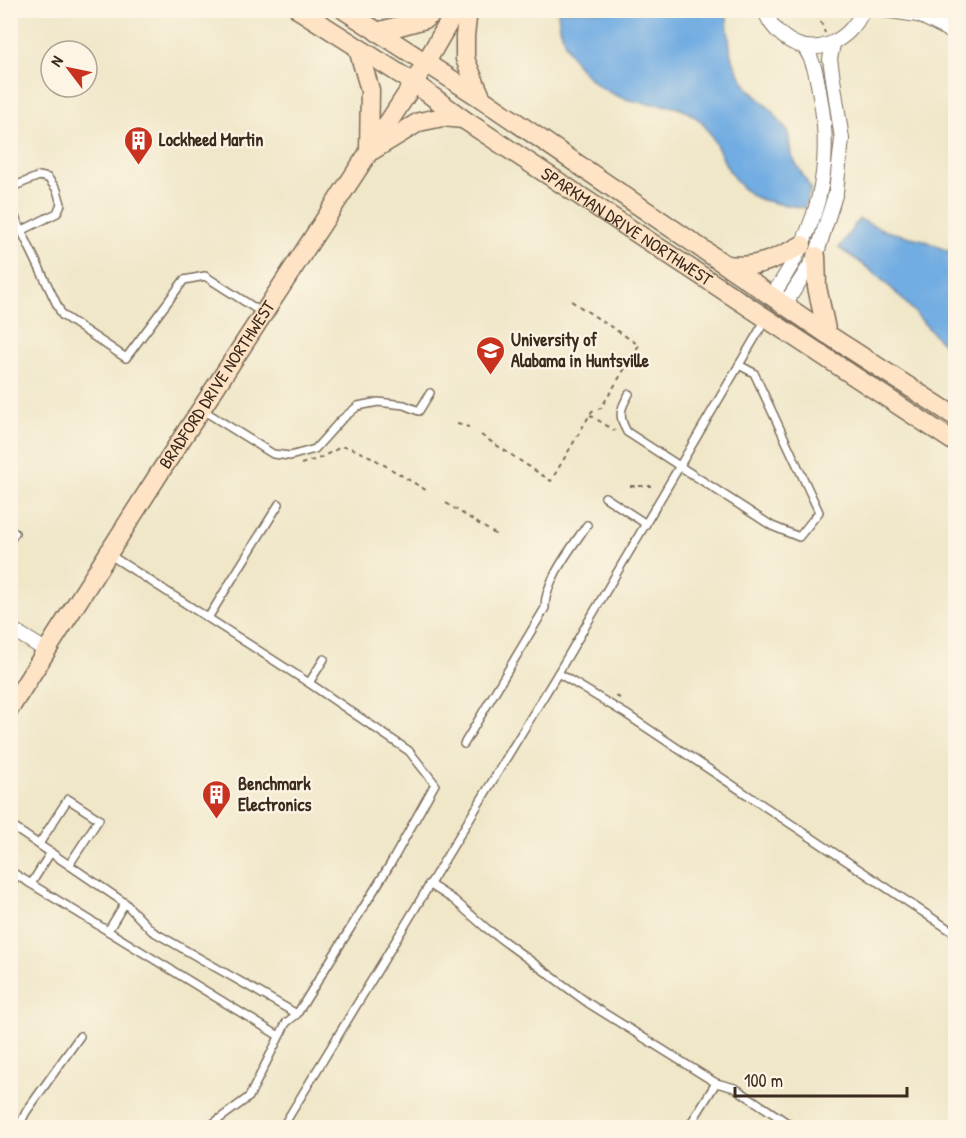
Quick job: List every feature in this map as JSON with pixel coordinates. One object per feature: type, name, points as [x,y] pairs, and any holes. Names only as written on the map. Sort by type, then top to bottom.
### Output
[{"type":"main road","name":"SPARKMAN DRIVE NORTHWEST","points":[[299,10],[414,83],[463,119],[956,443]]},
{"type":"main road","name":"SPARKMAN DRIVE NORTHWEST","points":[[344,10],[482,99],[827,334],[956,417]]},
{"type":"main road","points":[[377,32],[425,18],[437,10]]},
{"type":"main road","name":"BRADFORD DRIVE NORTHWEST","points":[[10,708],[201,409],[414,83],[456,10]]},
{"type":"main road","points":[[468,10],[465,59],[482,99]]},
{"type":"main road","points":[[358,48],[370,90],[369,153]]},
{"type":"main road","points":[[369,153],[419,122],[443,117],[463,119]]},
{"type":"main road","points":[[726,265],[739,267],[763,264],[809,251],[827,334]]},
{"type":"street","points":[[765,10],[775,29],[789,40],[805,48],[814,61],[826,134],[824,180],[813,216],[809,251]]},
{"type":"street","points":[[805,48],[830,41],[851,31],[863,10]]},
{"type":"street","points":[[884,10],[914,13],[956,35]]},
{"type":"street","points":[[767,318],[779,300],[776,290],[792,267],[809,251],[837,192],[842,139],[830,59],[830,41]]},
{"type":"street","points":[[10,628],[46,651]]},
{"type":"lane","points":[[10,188],[39,176],[48,178],[57,190],[62,204],[57,213],[23,230]]},
{"type":"lane","points":[[10,207],[62,315],[126,358],[184,280],[205,276],[264,313]]},
{"type":"lane","points":[[282,1128],[558,673],[767,318]]},
{"type":"lane","points":[[629,394],[620,409],[621,420],[627,432],[772,526],[799,537],[819,512],[754,374],[739,365]]},
{"type":"lane","points":[[201,409],[273,454],[290,456],[315,449],[358,406],[378,402],[404,405],[419,411],[430,393]]},
{"type":"lane","points":[[605,496],[646,524]]},
{"type":"lane","points":[[208,618],[279,504]]},
{"type":"lane","points":[[464,744],[545,608],[545,597],[554,578],[586,525]]},
{"type":"lane","points":[[10,530],[15,533],[10,540]]},
{"type":"lane","points":[[108,554],[309,683],[409,751],[435,784],[391,862],[297,1014],[286,1023],[249,1097],[207,1128]]},
{"type":"lane","points":[[309,683],[324,659]]},
{"type":"lane","points":[[558,673],[626,714],[956,934]]},
{"type":"lane","points":[[39,844],[68,799],[99,819],[69,864]]},
{"type":"lane","points":[[10,825],[124,903],[152,931],[297,1014]]},
{"type":"lane","points":[[31,884],[51,852]]},
{"type":"lane","points":[[10,871],[279,1036]]},
{"type":"lane","points":[[429,884],[454,900],[486,928],[588,1003],[716,1083],[735,1088],[795,1128]]},
{"type":"lane","points":[[108,931],[124,903]]},
{"type":"lane","points":[[18,1128],[26,1112],[80,1036]]},
{"type":"lane","points":[[688,1128],[716,1083]]},
{"type":"path","points":[[814,10],[819,12],[830,41]]},
{"type":"path","points":[[481,435],[551,481],[592,411],[601,408],[639,345],[568,299]]},
{"type":"path","points":[[590,416],[617,432]]},
{"type":"path","points":[[458,424],[469,428]]},
{"type":"path","points":[[291,464],[314,460],[341,447],[349,447],[371,457],[429,492]]},
{"type":"path","points":[[630,486],[651,486]]},
{"type":"path","points":[[446,503],[498,536]]},
{"type":"water","points":[[558,11],[726,11],[731,56],[738,72],[749,89],[772,111],[788,132],[791,155],[811,189],[804,208],[766,201],[745,190],[729,170],[707,129],[692,115],[670,106],[623,98],[594,82],[582,71],[565,43]]},
{"type":"water","points":[[859,219],[886,231],[923,240],[955,254],[955,353],[883,280],[839,248]]},
{"type":"place","name":"Lockheed Martin","points":[[138,166]]},
{"type":"place","name":"University of Alabama in Huntsville","points":[[490,376]]},
{"type":"place","name":"Benchmark Electronics","points":[[217,820]]}]
